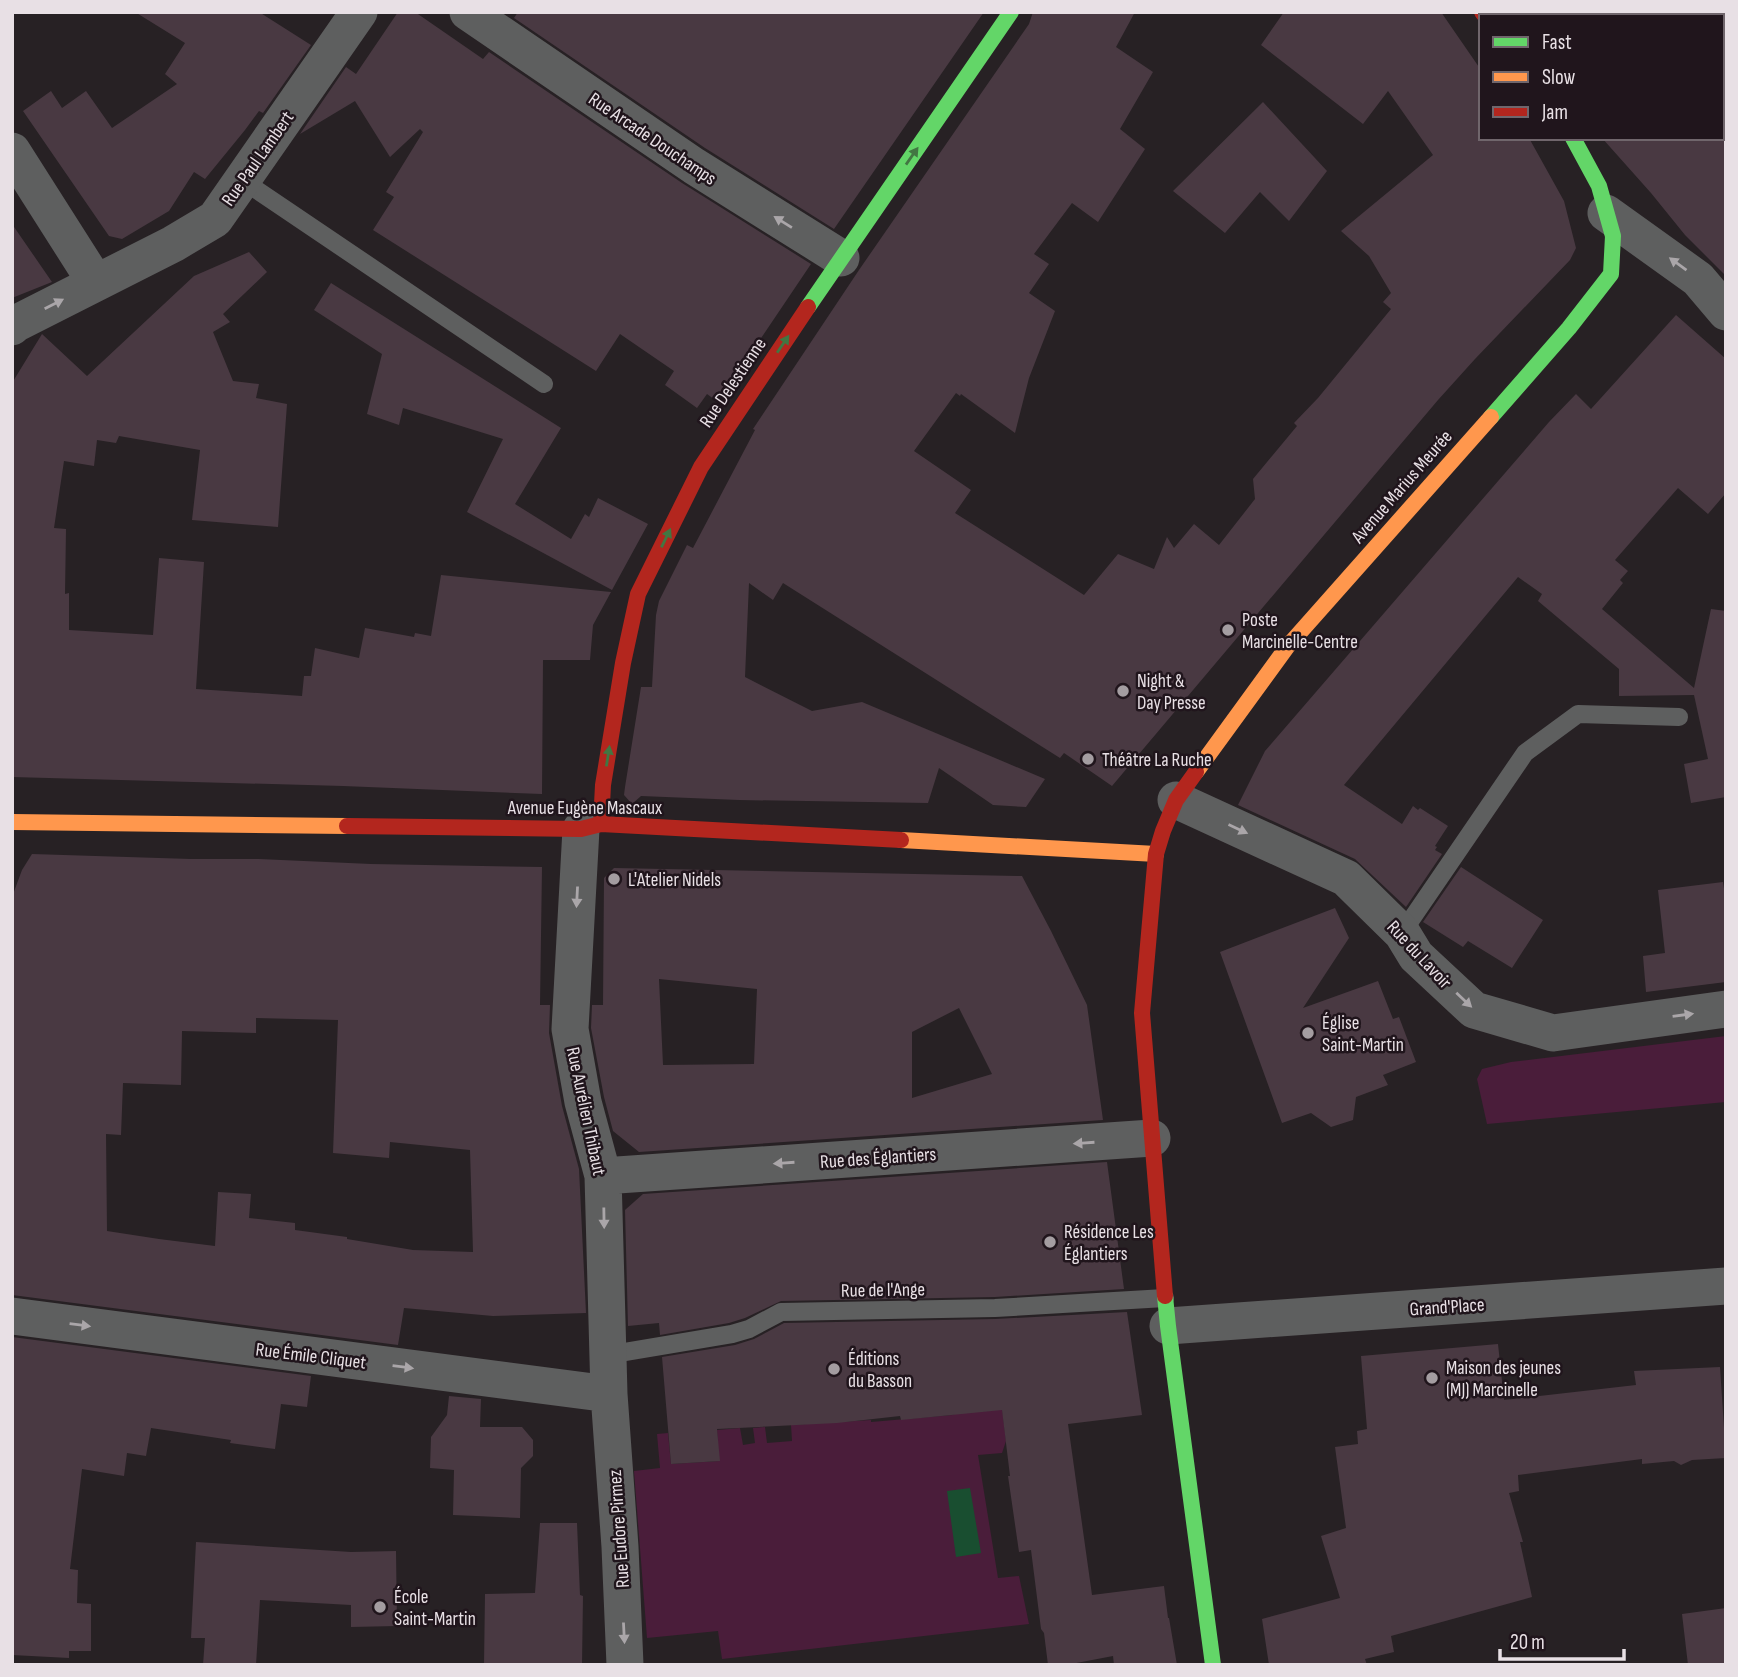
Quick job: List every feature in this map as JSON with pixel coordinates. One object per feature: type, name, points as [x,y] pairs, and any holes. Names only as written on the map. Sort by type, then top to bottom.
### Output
[{"type":"main road","name":"Rue Delestienne","points":[[591,826],[605,772],[623,663],[638,594],[701,467],[1011,12]]},
{"type":"main road","name":"Avenue Marius Meurée","points":[[1156,854],[1176,800],[1287,647],[1569,328],[1611,274],[1613,236],[1599,186],[1574,140]]},
{"type":"main road","name":"Avenue Eugène Mascaux","points":[[12,822],[591,826],[1156,854]]},
{"type":"main road","points":[[1156,854],[1142,1013],[1167,1312],[1213,1665]]},
{"type":"street","name":"Rue Paul Lambert","points":[[12,327],[173,244],[215,219],[359,12]]},
{"type":"street","name":"Rue Arcade Douchamps","points":[[468,12],[694,166],[841,258]]},
{"type":"street","points":[[12,151],[96,283]]},
{"type":"street","points":[[1606,214],[1698,279],[1726,312]]},
{"type":"street","name":"Rue du Lavoir","points":[[1176,800],[1346,878],[1402,933],[1416,956],[1474,1010],[1553,1033],[1726,1009]]},
{"type":"street","name":"Rue Aurélien Thibaut","points":[[591,826],[570,1029],[583,1102],[603,1176],[609,1394]]},
{"type":"street","name":"Rue des Églantiers","points":[[603,1176],[1152,1138]]},
{"type":"street","name":"Grand'Place","points":[[1167,1312],[1726,1286]]},
{"type":"street","name":"Rue Émile Cliquet","points":[[12,1316],[609,1394]]},
{"type":"street","name":"Rue Eudore Pirmez","points":[[609,1394],[625,1665]]},
{"type":"lane","points":[[242,180],[544,384]]},
{"type":"lane","points":[[1402,933],[1525,753],[1578,715],[1679,717]]},
{"type":"lane","name":"Rue de l'Ange","points":[[607,1354],[732,1334],[749,1329],[781,1312],[995,1308],[1167,1312]]},
{"type":"shaded area","points":[[1726,1036],[1726,1102],[1487,1124],[1477,1079],[1482,1069],[1511,1062]]},
{"type":"shaded area","points":[[1001,1399],[1006,1441],[1002,1453],[978,1455],[998,1578],[1019,1576],[1029,1624],[722,1659],[718,1631],[647,1638],[634,1471],[660,1468],[657,1434],[668,1433],[671,1464],[719,1461],[717,1430],[740,1428],[743,1445],[755,1443],[753,1428],[765,1427],[767,1443],[792,1441],[791,1425],[952,1415]]},
{"type":"shaded area","points":[[970,1488],[981,1553],[956,1557],[947,1491]]},
{"type":"building","points":[[135,12],[259,12],[311,45],[263,113],[259,111],[205,179],[194,172],[169,211],[122,239],[109,236],[23,111],[51,91],[62,108],[86,91],[112,128],[177,84],[165,74],[185,43]]},
{"type":"building","points":[[398,12],[415,12],[483,59],[489,52],[682,183],[811,264],[718,402],[707,394],[697,408],[665,385],[674,371],[620,334],[596,371],[373,230],[394,197],[386,192],[423,132],[420,129],[390,157],[355,101],[300,134],[346,67],[356,74]]},
{"type":"building","points":[[518,12],[984,12],[834,229],[705,148],[514,18]]},
{"type":"building","points":[[1033,12],[1135,12],[1116,47],[1153,72],[1120,129],[1145,149],[1098,222],[1072,203],[1034,254],[1049,264],[1029,293],[1055,311],[1029,378],[1015,433],[956,393],[914,451],[971,490],[955,513],[1084,595],[1118,554],[1154,569],[1167,537],[1174,548],[1194,524],[1219,545],[1255,499],[1253,479],[1297,426],[1294,423],[1391,309],[1383,302],[1391,293],[1369,256],[1341,231],[1433,155],[1388,91],[1363,124],[1261,45],[1284,12],[1441,12],[1479,67],[1479,140],[1530,140],[1564,201],[1576,248],[1570,260],[1438,400],[1112,786],[1064,753],[1060,758],[783,583],[773,600],[749,583],[745,677],[812,711],[862,702],[1045,779],[1026,807],[993,805],[939,768],[928,803],[641,796],[632,804],[624,795],[625,787],[641,687],[652,687],[656,615],[659,601],[687,545],[693,548],[755,430],[753,429],[1029,24]]},
{"type":"building","points":[[1263,102],[1327,171],[1289,221],[1260,192],[1225,233],[1173,191]]},
{"type":"building","points":[[1726,138],[1726,276],[1685,235],[1604,140]]},
{"type":"building","points":[[12,224],[52,282],[12,298]]},
{"type":"building","points":[[249,252],[267,272],[223,314],[230,322],[213,332],[233,381],[259,384],[256,398],[287,404],[278,527],[192,520],[200,450],[119,436],[116,443],[97,440],[94,466],[64,461],[54,528],[66,529],[65,594],[69,593],[69,630],[153,635],[159,558],[204,562],[196,689],[302,696],[304,676],[311,676],[315,648],[359,658],[365,628],[414,637],[415,633],[431,636],[441,575],[611,592],[593,625],[590,660],[543,660],[542,794],[12,777],[12,383],[42,334],[87,376],[194,276]]},
{"type":"building","points":[[331,283],[561,428],[515,504],[571,539],[585,514],[589,517],[598,498],[648,524],[612,590],[467,512],[503,439],[403,408],[399,425],[367,414],[382,354],[314,310]]},
{"type":"building","points":[[1676,315],[1726,359],[1726,493],[1708,514],[1678,488],[1615,560],[1628,571],[1620,580],[1623,583],[1602,609],[1694,688],[1711,609],[1726,611],[1726,797],[1691,803],[1684,764],[1708,759],[1694,695],[1619,696],[1619,669],[1538,601],[1542,594],[1518,577],[1344,785],[1402,824],[1413,806],[1448,826],[1435,846],[1435,850],[1442,854],[1406,907],[1355,859],[1238,805],[1265,751],[1549,422],[1576,394],[1591,409]]},
{"type":"building","points":[[32,854],[542,867],[540,1005],[550,1005],[549,1033],[562,1106],[579,1169],[586,1313],[493,1316],[404,1308],[398,1345],[12,1295],[12,897],[22,870]],"holes":[[[256,1018],[338,1020],[333,1153],[389,1158],[390,1142],[470,1150],[473,1252],[413,1250],[295,1230],[295,1223],[249,1218],[251,1194],[218,1192],[215,1246],[107,1231],[106,1134],[121,1135],[123,1083],[181,1085],[182,1031],[256,1033]]]},
{"type":"building","points":[[1461,867],[1543,920],[1512,968],[1468,941],[1463,947],[1423,922]]},
{"type":"building","points":[[614,868],[1022,876],[1087,1005],[1103,1120],[639,1152],[613,1131],[591,1028],[592,1005],[603,1005],[604,878]],"holes":[[[659,979],[757,989],[754,1064],[663,1065]],[[959,1008],[992,1074],[912,1098],[912,1032]]]},
{"type":"building","points":[[1723,882],[1726,902],[1726,982],[1646,992],[1643,956],[1665,953],[1658,890]]},
{"type":"building","name":"Église Saint-Martin","points":[[1335,908],[1349,938],[1303,1008],[1378,981],[1393,1019],[1399,1017],[1416,1062],[1383,1075],[1388,1085],[1356,1097],[1353,1120],[1331,1127],[1311,1113],[1282,1123],[1220,952]]},
{"type":"building","points":[[1107,1162],[1124,1289],[995,1297],[781,1301],[729,1323],[660,1335],[659,1323],[628,1326],[625,1210],[643,1194]]},
{"type":"building","points":[[1127,1312],[1142,1415],[1068,1424],[1092,1595],[1164,1586],[1177,1665],[1114,1665],[1113,1656],[1066,1665],[1048,1665],[1031,1550],[1019,1552],[1002,1410],[901,1420],[900,1416],[837,1423],[717,1429],[720,1461],[671,1464],[662,1357],[735,1345],[754,1339],[784,1323],[995,1319]]},
{"type":"building","points":[[12,1337],[311,1376],[307,1407],[281,1404],[275,1449],[151,1428],[146,1456],[127,1453],[124,1476],[82,1469],[70,1569],[78,1570],[77,1603],[91,1604],[91,1651],[69,1651],[69,1658],[12,1655]]},
{"type":"building","points":[[1498,1344],[1504,1400],[1636,1385],[1634,1371],[1720,1367],[1726,1458],[1692,1460],[1681,1465],[1674,1461],[1642,1464],[1642,1459],[1518,1475],[1519,1491],[1509,1493],[1523,1542],[1520,1542],[1532,1597],[1391,1636],[1394,1652],[1365,1659],[1367,1665],[1269,1665],[1262,1619],[1340,1598],[1321,1536],[1346,1528],[1335,1447],[1358,1444],[1357,1431],[1367,1429],[1361,1356]]},
{"type":"building","points":[[449,1396],[481,1399],[480,1427],[522,1427],[533,1440],[533,1456],[521,1468],[520,1518],[453,1515],[454,1470],[430,1468],[431,1437],[447,1415]]},
{"type":"building","points":[[540,1523],[577,1523],[580,1595],[583,1596],[582,1665],[484,1665],[485,1594],[535,1593]]},
{"type":"building","points":[[196,1542],[351,1552],[396,1551],[397,1626],[351,1627],[351,1605],[260,1600],[256,1665],[203,1665],[205,1638],[191,1638]]},
{"type":"building","points":[[1726,1608],[1726,1665],[1688,1665],[1682,1614]]},
{"type":"traffic: fast","points":[[808,307],[1011,12]]},
{"type":"traffic: fast","points":[[1491,417],[1569,328],[1611,274],[1613,236],[1599,186],[1574,140]]},
{"type":"traffic: fast","points":[[1165,1296],[1213,1665]]},
{"type":"traffic: slow","points":[[1196,772],[1287,647],[1491,417]]},
{"type":"traffic: slow","points":[[12,822],[347,826]]},
{"type":"traffic: slow","points":[[901,840],[1156,854]]},
{"type":"traffic: jam","points":[[601,824],[603,785],[623,663],[638,594],[701,467],[808,307]]},
{"type":"traffic: jam","points":[[1165,1296],[1142,1013],[1156,854],[1176,800],[1196,772]]},
{"type":"traffic: jam","points":[[347,826],[581,829],[601,824],[901,840]]},
{"type":"place","name":"Poste Marcinelle-Centre","points":[[1228,630]]},
{"type":"place","name":"Night & Day Presse","points":[[1123,691]]},
{"type":"place","name":"Théâtre La Ruche","points":[[1088,759]]},
{"type":"place","name":"L'Atelier Nidels","points":[[614,879]]},
{"type":"place","name":"Église Saint-Martin","points":[[1308,1033]]},
{"type":"place","name":"Résidence Les Églantiers","points":[[1050,1242]]},
{"type":"place","name":"Éditions du Basson","points":[[834,1369]]},
{"type":"place","name":"Maison des jeunes (MJ) Marcinelle","points":[[1432,1378]]},
{"type":"place","name":"École Saint-Martin","points":[[380,1607]]}]
